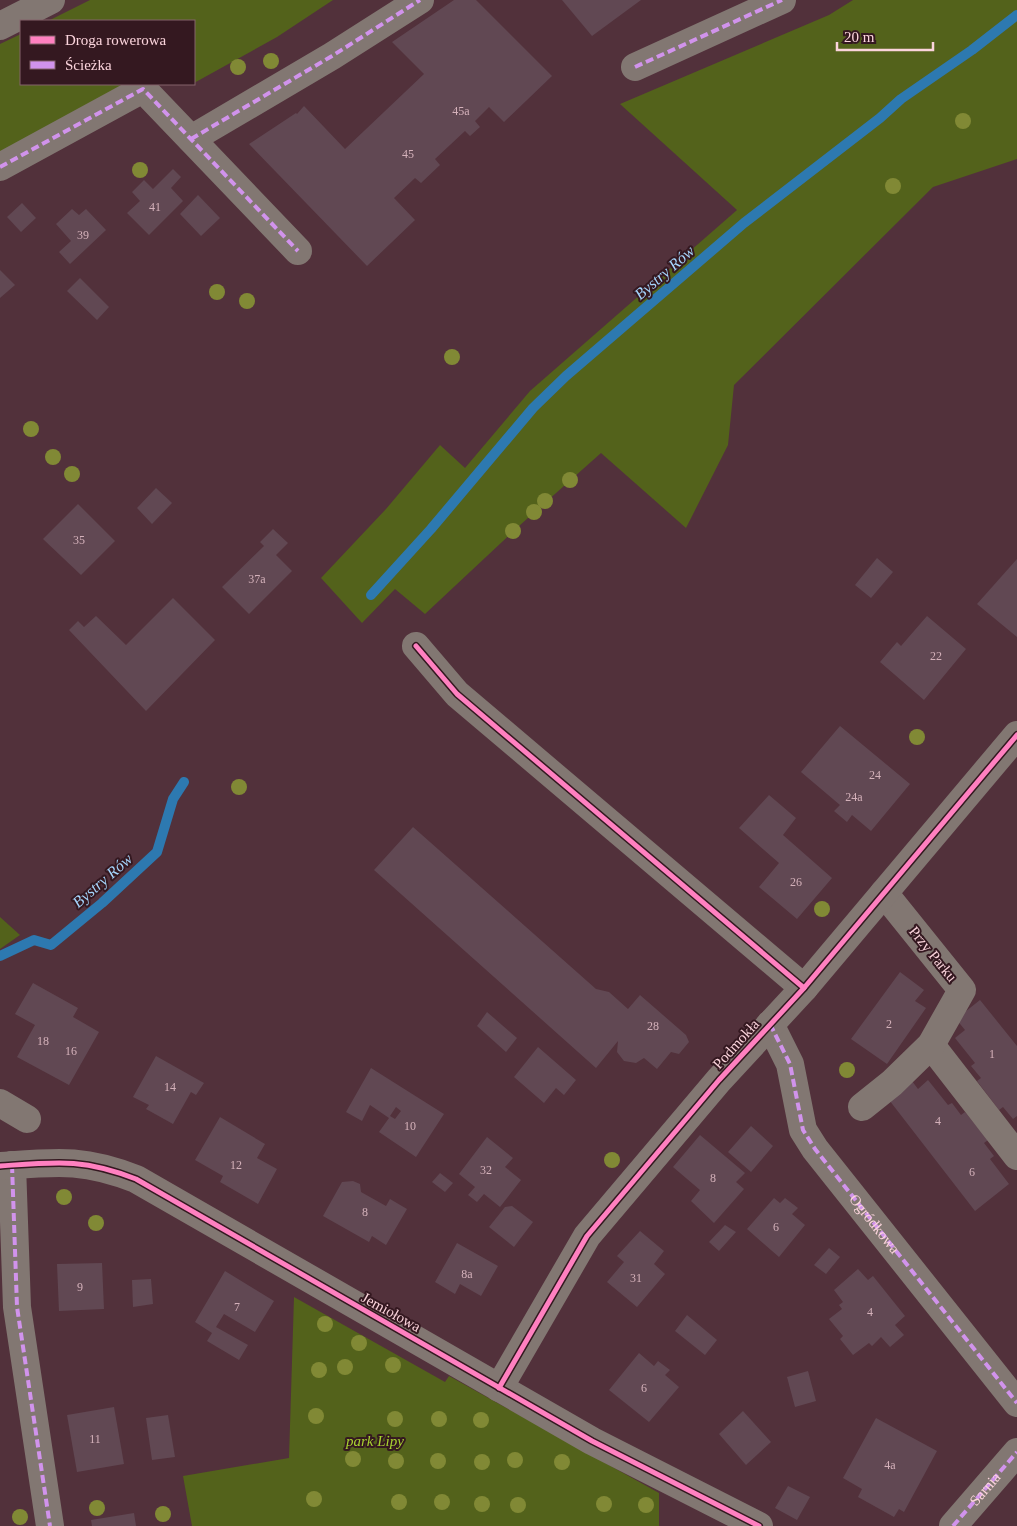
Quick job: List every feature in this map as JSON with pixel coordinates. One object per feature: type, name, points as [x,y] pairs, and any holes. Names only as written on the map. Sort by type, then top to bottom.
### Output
[{"type":"street","points":[[0,26],[51,0]]},
{"type":"street","points":[[191,138],[332,56],[420,0]]},
{"type":"street","points":[[635,66],[782,0]]},
{"type":"street","points":[[0,167],[143,89],[298,251]]},
{"type":"street","points":[[416,646],[457,694],[804,988]]},
{"type":"street","name":"Podmokła","points":[[499,1388],[587,1236],[719,1080],[804,988],[1017,735]]},
{"type":"street","name":"Przy Parku","points":[[862,1107],[892,1083],[931,1045],[962,990],[884,893]]},
{"type":"street","name":"Ogródkowa","points":[[770,1024],[790,1064],[803,1130],[815,1149],[1017,1404]]},
{"type":"street","points":[[931,1045],[1017,1156]]},
{"type":"street","points":[[0,1104],[27,1119]]},
{"type":"street","name":"Jemiołowa","points":[[50,1526],[17,1307],[6,1165],[54,1162],[85,1163],[111,1169],[136,1179],[592,1441],[754,1525]]},
{"type":"street","name":"Sarnia","points":[[953,1526],[1017,1452]]},
{"type":"green space","points":[[90,0],[333,0],[277,37],[195,82],[195,20],[50,20]]},
{"type":"green space","points":[[853,0],[1017,0],[1017,159],[933,187],[734,385],[728,445],[686,528],[601,453],[425,614],[395,589],[362,623],[321,578],[386,509],[440,445],[465,468],[530,391],[737,210],[620,104],[829,15]]},
{"type":"green space","points":[[20,34],[20,85],[129,85],[0,155],[0,44]]},
{"type":"green space","points":[[0,917],[20,935],[0,949]]},
{"type":"green space","name":"park Lipy","points":[[294,1297],[445,1382],[449,1376],[659,1493],[659,1526],[192,1526],[183,1476],[289,1458]]},
{"type":"building","points":[[454,0],[476,0],[552,76],[504,122],[489,107],[475,121],[480,127],[470,136],[465,131],[435,159],[440,165],[421,183],[415,178],[394,198],[415,220],[367,266],[249,144],[297,114],[304,106],[345,149],[424,74],[392,42]]},
{"type":"building","points":[[562,0],[641,0],[592,36]]},
{"type":"building","points":[[173,169],[181,177],[171,188],[183,201],[149,235],[127,213],[140,201],[132,192],[144,180],[153,189]]},
{"type":"building","points":[[198,195],[220,218],[201,236],[180,214]]},
{"type":"building","points":[[22,203],[36,218],[21,232],[7,217]]},
{"type":"building","points":[[72,209],[79,215],[86,209],[106,230],[70,264],[59,252],[71,241],[56,224]]},
{"type":"building","points":[[0,270],[15,285],[0,298]]},
{"type":"building","points":[[80,278],[109,307],[97,320],[67,291]]},
{"type":"building","points":[[156,488],[172,503],[152,524],[137,508]]},
{"type":"building","points":[[78,504],[115,541],[81,575],[43,539]]},
{"type":"building","points":[[273,529],[288,543],[276,555],[292,571],[249,614],[222,587],[264,546],[260,542]]},
{"type":"building","points":[[877,558],[893,572],[871,598],[855,585]]},
{"type":"building","points":[[1017,559],[1017,637],[977,604]]},
{"type":"building","points":[[173,598],[215,640],[146,711],[69,630],[78,621],[84,627],[96,616],[126,645]]},
{"type":"building","points":[[927,616],[966,649],[924,700],[880,662],[897,642],[901,646]]},
{"type":"building","points":[[840,726],[910,784],[871,831],[852,815],[847,822],[834,811],[840,805],[801,772]]},
{"type":"building","points":[[769,795],[796,818],[783,835],[832,878],[797,919],[759,887],[779,863],[739,828]]},
{"type":"building","points":[[413,827],[596,989],[609,992],[628,1009],[640,995],[686,1035],[689,1042],[679,1054],[671,1052],[657,1069],[644,1058],[636,1063],[624,1061],[617,1052],[618,1041],[596,1068],[374,870]]},
{"type":"building","points":[[900,972],[924,990],[915,1001],[926,1008],[887,1064],[851,1039]]},
{"type":"building","points":[[33,983],[78,1008],[73,1017],[99,1032],[69,1085],[17,1057],[35,1025],[15,1014]]},
{"type":"building","points":[[980,1000],[1017,1046],[1017,1116],[1013,1119],[1003,1107],[999,1110],[977,1081],[981,1078],[971,1066],[975,1063],[955,1038],[965,1030],[956,1019]]},
{"type":"building","points":[[487,1012],[517,1038],[506,1052],[477,1026]]},
{"type":"building","points":[[538,1047],[576,1080],[564,1095],[556,1088],[544,1103],[514,1077]]},
{"type":"building","points":[[156,1056],[204,1083],[196,1095],[191,1092],[173,1124],[146,1109],[149,1105],[133,1097]]},
{"type":"building","points":[[371,1068],[444,1114],[416,1157],[379,1132],[389,1118],[370,1105],[362,1121],[346,1112]],"holes":[[[396,1107],[401,1111],[395,1119],[390,1116]]]},
{"type":"building","points":[[909,1077],[918,1089],[928,1080],[948,1105],[952,1103],[961,1115],[965,1112],[988,1140],[984,1143],[994,1156],[990,1159],[1009,1184],[975,1211],[886,1096]]},
{"type":"building","points":[[220,1117],[265,1144],[257,1158],[277,1169],[258,1204],[220,1182],[223,1176],[195,1160]]},
{"type":"building","points":[[751,1126],[773,1146],[751,1172],[728,1152]]},
{"type":"building","points":[[700,1135],[745,1173],[736,1182],[744,1189],[714,1223],[691,1201],[700,1190],[673,1167]]},
{"type":"building","points":[[487,1137],[513,1158],[505,1167],[521,1180],[500,1207],[484,1194],[477,1202],[468,1195],[475,1187],[459,1174]]},
{"type":"building","points":[[440,1173],[453,1183],[445,1192],[432,1182]]},
{"type":"building","points":[[353,1181],[360,1184],[361,1192],[386,1206],[390,1199],[407,1209],[386,1245],[372,1236],[369,1242],[323,1216],[342,1182]]},
{"type":"building","points":[[774,1198],[780,1203],[785,1198],[798,1208],[792,1214],[805,1225],[779,1257],[747,1229]]},
{"type":"building","points":[[512,1206],[533,1222],[514,1247],[489,1227],[505,1207]]},
{"type":"building","points":[[725,1225],[736,1232],[719,1251],[709,1242]]},
{"type":"building","points":[[640,1231],[664,1251],[654,1264],[665,1274],[637,1307],[607,1282],[624,1262],[617,1256]]},
{"type":"building","points":[[457,1243],[498,1266],[481,1296],[460,1284],[455,1294],[435,1282]]},
{"type":"building","points":[[829,1248],[840,1257],[826,1274],[814,1265]]},
{"type":"building","points":[[102,1263],[104,1309],[59,1311],[57,1264]]},
{"type":"building","points":[[858,1269],[868,1280],[873,1276],[905,1316],[895,1325],[904,1335],[890,1347],[881,1337],[872,1346],[869,1343],[853,1355],[840,1339],[843,1336],[829,1319],[842,1309],[839,1305],[843,1302],[834,1290]]},
{"type":"building","points":[[225,1271],[274,1301],[255,1332],[224,1314],[216,1327],[248,1345],[239,1360],[207,1341],[212,1333],[195,1322]]},
{"type":"building","points":[[151,1279],[153,1304],[133,1307],[132,1280]]},
{"type":"building","points":[[687,1315],[717,1340],[705,1355],[675,1331]]},
{"type":"building","points":[[639,1353],[654,1366],[658,1361],[670,1370],[665,1375],[679,1387],[649,1422],[609,1390]]},
{"type":"building","points":[[808,1371],[816,1401],[795,1407],[787,1377]]},
{"type":"building","points":[[114,1407],[124,1464],[77,1472],[67,1415]]},
{"type":"building","points":[[743,1411],[771,1442],[746,1465],[719,1434]]},
{"type":"building","points":[[168,1415],[175,1457],[152,1460],[146,1418]]},
{"type":"building","points":[[876,1418],[937,1451],[904,1512],[899,1509],[894,1517],[858,1497],[862,1489],[843,1478]]},
{"type":"building","points":[[788,1486],[810,1497],[797,1520],[775,1508]]},
{"type":"building","points":[[134,1513],[136,1526],[92,1526],[91,1520]]},
{"type":"waterway","name":"Bystry Rów","points":[[371,595],[431,529],[533,408],[566,376],[744,223],[880,118],[901,99],[972,50],[1017,15]]},
{"type":"waterway","name":"Bystry Rów","points":[[0,956],[34,940],[51,945],[102,903],[157,852],[173,799],[184,782]]},
{"type":"marked path","points":[[191,139],[332,56],[420,0]]},
{"type":"marked path","points":[[635,67],[782,0]]},
{"type":"marked path","points":[[0,167],[143,89],[298,251]]},
{"type":"marked path","points":[[770,1024],[790,1064],[803,1130],[815,1149],[1017,1403]]},
{"type":"marked path","points":[[12,1165],[17,1307],[50,1526]]},
{"type":"marked path","points":[[953,1526],[1017,1452]]},
{"type":"cycle path","points":[[416,646],[457,694],[804,988]]},
{"type":"cycle path","points":[[499,1388],[587,1236],[719,1080],[804,988],[1017,735]]},
{"type":"cycle path","points":[[0,1166],[69,1163],[117,1172],[136,1179],[592,1441],[759,1526]]}]
